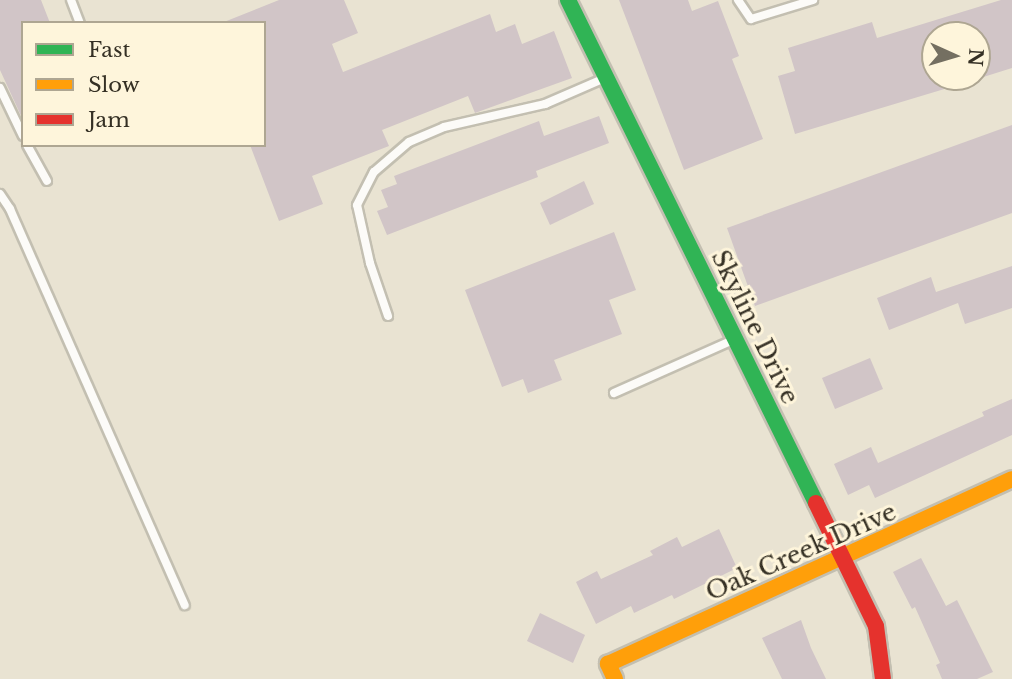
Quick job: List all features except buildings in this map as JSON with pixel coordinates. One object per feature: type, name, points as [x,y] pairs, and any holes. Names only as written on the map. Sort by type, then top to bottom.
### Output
[{"type":"street","name":"Skyline Drive","points":[[568,0],[876,626],[883,679]]},
{"type":"street","name":"Oak Creek Drive","points":[[611,672],[1012,479]]},
{"type":"lane","points":[[71,0],[79,21]]},
{"type":"lane","points":[[738,0],[751,19],[813,0]]},
{"type":"lane","points":[[388,316],[370,263],[358,205],[374,172],[409,142],[444,127],[545,104],[605,78]]},
{"type":"lane","points":[[0,88],[21,132]]},
{"type":"lane","points":[[28,147],[47,181]]},
{"type":"lane","points":[[0,194],[10,209],[185,606]]},
{"type":"lane","points":[[614,393],[736,339]]},
{"type":"traffic: fast","points":[[568,0],[816,503]]},
{"type":"traffic: slow","points":[[615,679],[608,664],[1012,479]]},
{"type":"traffic: jam","points":[[816,503],[876,626],[883,679]]}]
